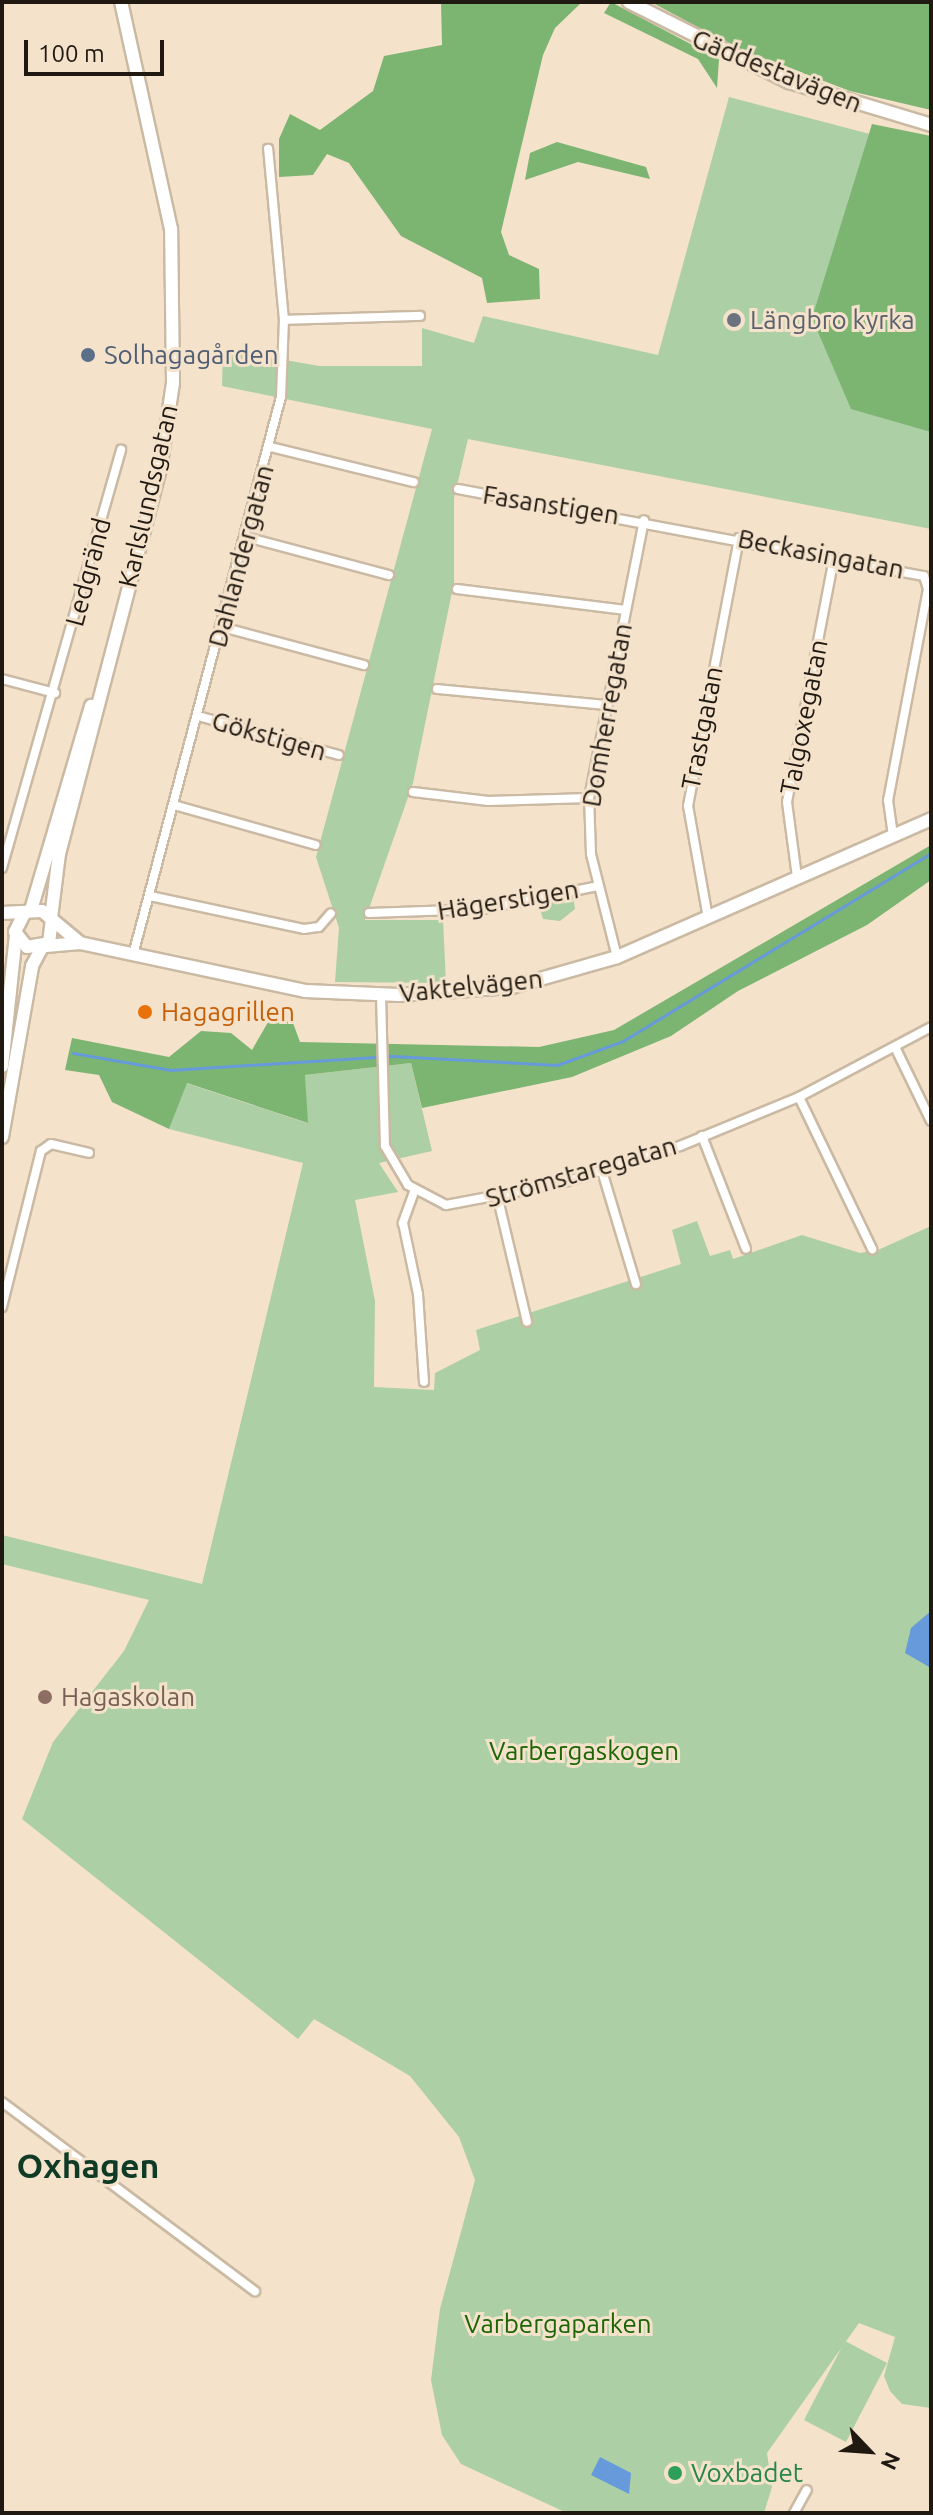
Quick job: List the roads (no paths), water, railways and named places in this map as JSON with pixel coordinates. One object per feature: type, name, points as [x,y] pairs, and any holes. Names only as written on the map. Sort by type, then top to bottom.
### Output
[{"type":"main road","name":"Karlslundsgatan","points":[[44,946],[52,919],[59,854],[160,470],[173,383],[173,257],[155,140],[121,2]]},
{"type":"main road","name":"Gäddestavägen","points":[[629,2],[778,77],[931,125]]},
{"type":"main road","name":"Karlslundsgatan","points":[[16,934],[28,911],[109,658]]},
{"type":"main road","name":"Vaktelvägen","points":[[44,946],[80,943],[258,985],[381,995],[512,987],[617,957],[931,819]]},
{"type":"main road","name":"Vaktelvägen","points":[[28,911],[52,919],[80,943]]},
{"type":"main road","points":[[2,913],[28,911]]},
{"type":"main road","points":[[2,925],[16,934],[27,947],[44,946]]},
{"type":"main road","points":[[2,1066],[16,934]]},
{"type":"main road","points":[[2,1137],[32,966],[44,946]]},
{"type":"street","name":"Dahlandergatan","points":[[133,955],[271,447],[284,320],[268,149]]},
{"type":"street","points":[[284,320],[420,316]]},
{"type":"street","points":[[271,447],[414,482]]},
{"type":"street","name":"Ledgränd","points":[[2,868],[55,693],[121,450]]},
{"type":"street","name":"Fasanstigen","points":[[458,489],[644,520]]},
{"type":"street","name":"Beckasingatan","points":[[644,520],[834,557],[928,581],[889,786],[893,836]]},
{"type":"street","name":"Domherregatan","points":[[617,957],[598,886],[589,798],[644,520]]},
{"type":"street","points":[[246,537],[389,575]]},
{"type":"street","name":"Trastgatan","points":[[708,918],[688,806],[739,538]]},
{"type":"street","name":"Talgoxegatan","points":[[797,877],[787,802],[834,557]]},
{"type":"street","points":[[457,589],[626,610]]},
{"type":"street","points":[[222,627],[364,665]]},
{"type":"street","points":[[2,679],[55,693]]},
{"type":"street","points":[[437,689],[607,705]]},
{"type":"street","name":"Gökstigen","points":[[198,716],[339,755]]},
{"type":"street","points":[[413,792],[497,802],[589,798]]},
{"type":"street","points":[[174,805],[315,845]]},
{"type":"street","name":"Hägerstigen","points":[[369,913],[483,909],[598,886]]},
{"type":"street","points":[[150,896],[304,929],[319,927],[331,913]]},
{"type":"street","points":[[381,995],[379,1066],[385,1146],[414,1192],[403,1223],[418,1294],[424,1382]]},
{"type":"street","name":"Strömstaregatan","points":[[414,1192],[446,1205],[498,1199],[602,1171],[799,1097],[931,1027]]},
{"type":"street","points":[[895,1047],[931,1121]]},
{"type":"street","points":[[799,1097],[872,1249]]},
{"type":"street","points":[[702,1136],[746,1249]]},
{"type":"street","points":[[2,1307],[41,1151],[51,1144],[89,1153]]},
{"type":"street","points":[[602,1171],[636,1284]]},
{"type":"street","points":[[498,1199],[527,1322]]},
{"type":"street","points":[[2,2102],[255,2291]]},
{"type":"street","points":[[794,2513],[807,2490]]},
{"type":"water","points":[[931,1611],[931,1668],[905,1653],[911,1628]]},
{"type":"water","points":[[600,2457],[631,2473],[629,2494],[591,2475]]},
{"type":"waterway","points":[[73,1053],[170,1070],[392,1056],[557,1065],[623,1041],[931,853]]},
{"type":"place","name":"Längbro kyrka","points":[[734,320]]},
{"type":"place","name":"Solhagagården","points":[[88,355]]},
{"type":"place","name":"Hagagrillen","points":[[145,1012]]},
{"type":"place","name":"Hagaskolan","points":[[45,1697]]},
{"type":"place","name":"Voxbadet","points":[[675,2473]]},
{"type":"district","name":"Oxhagen","points":[[88,2166]]},
{"type":"park label","name":"Varbergaskogen","points":[[584,1751]]},
{"type":"park label","name":"Varbergaparken","points":[[558,2324]]}]
